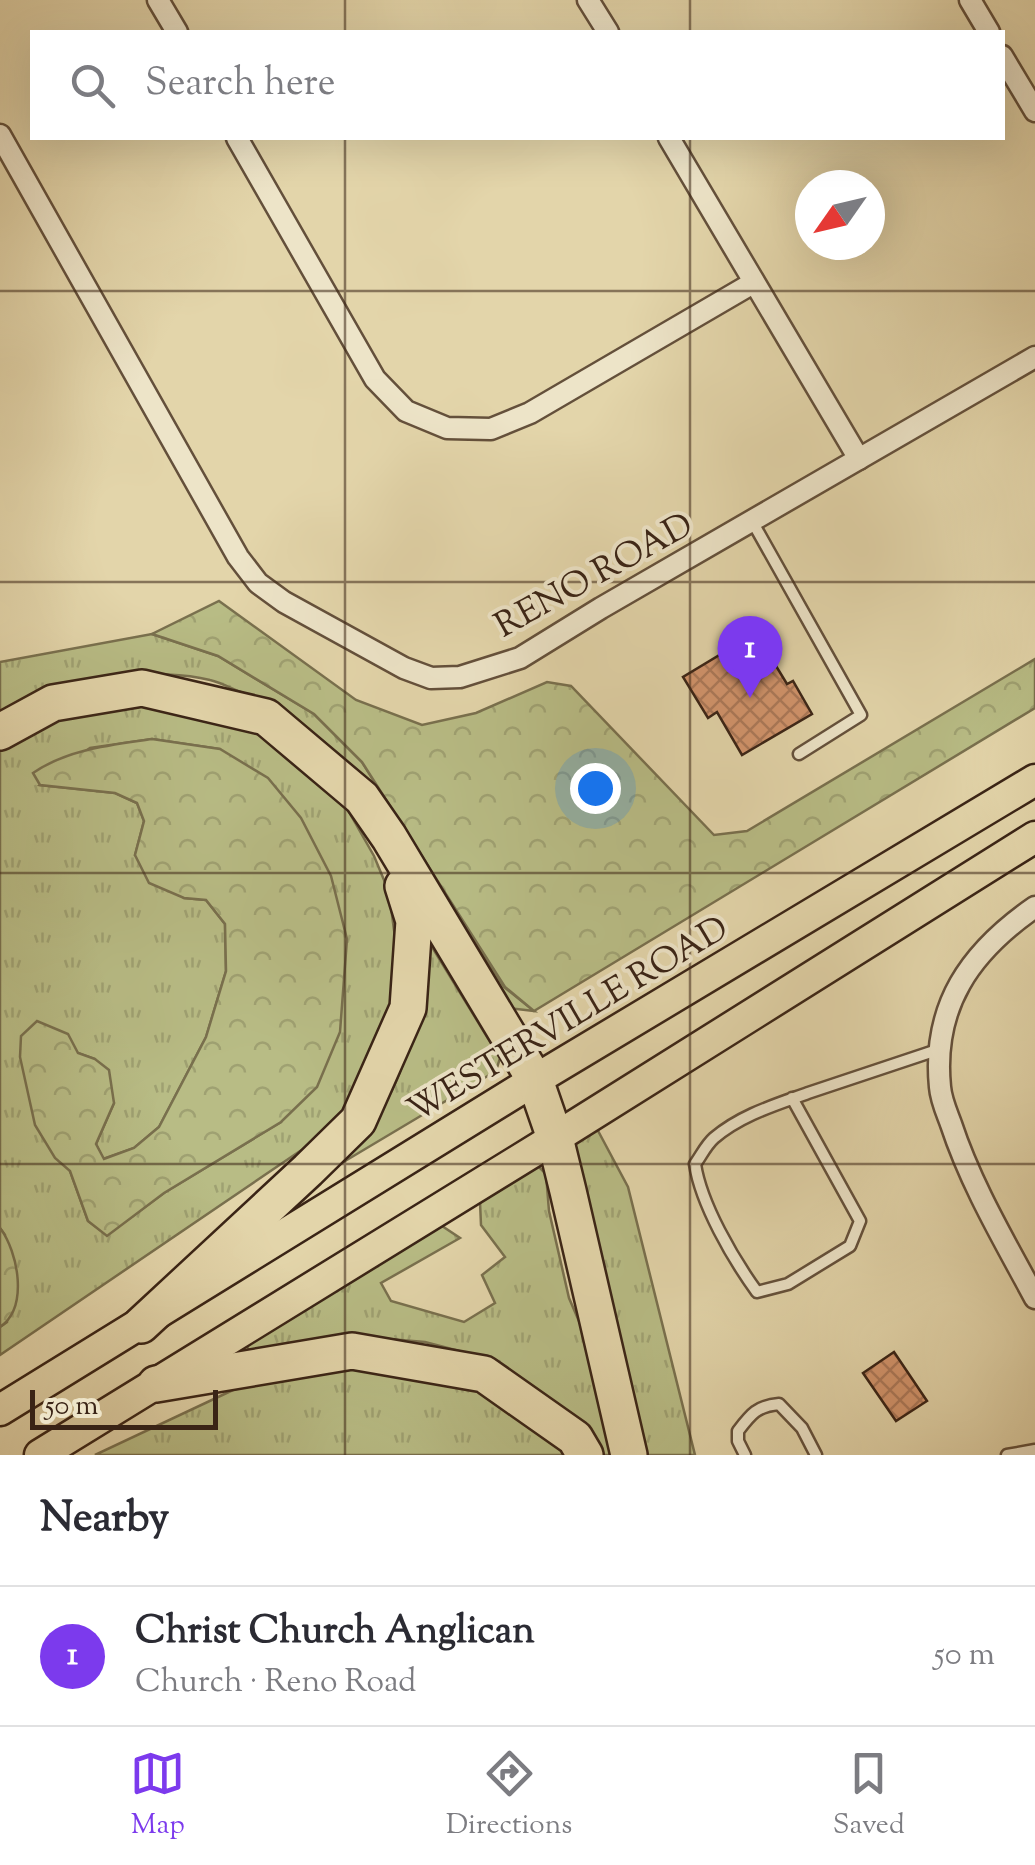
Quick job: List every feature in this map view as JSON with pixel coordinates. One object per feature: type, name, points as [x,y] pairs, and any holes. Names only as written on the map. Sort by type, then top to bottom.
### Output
[{"type":"highway","points":[[0,732],[53,703],[142,688],[266,717],[362,798],[535,1080],[555,1138],[629,1455]]},
{"type":"highway","points":[[140,1324],[358,1121],[408,1008],[414,921],[389,837]]},
{"type":"highway","points":[[156,1384],[352,1351],[484,1374],[575,1438],[585,1455]]},
{"type":"main road","name":"WESTERVILLE ROAD","points":[[0,1410],[535,1080],[1035,780]]},
{"type":"main road","points":[[40,1455],[1035,837]]},
{"type":"street","points":[[158,0],[176,30]]},
{"type":"street","points":[[588,0],[607,30]]},
{"type":"street","points":[[970,0],[988,30]]},
{"type":"street","points":[[1005,61],[1035,111]]},
{"type":"street","name":"RENO ROAD","points":[[0,135],[238,557],[258,583],[284,602],[404,668],[431,678],[460,678],[520,658],[1035,357]]},
{"type":"street","points":[[238,140],[375,379],[406,411],[447,428],[491,430],[530,414],[753,284]]},
{"type":"street","points":[[670,140],[859,460]]},
{"type":"street","points":[[1035,907],[1015,921],[969,967],[952,997],[940,1049],[940,1091],[961,1153],[1035,1298]]},
{"type":"lane","points":[[752,521],[861,715],[798,754]]},
{"type":"lane","points":[[792,1098],[860,1220],[850,1246],[788,1284],[758,1292],[738,1267],[698,1184],[695,1164],[712,1140],[747,1116],[792,1098],[940,1049]]},
{"type":"lane","points":[[745,1455],[738,1431],[750,1415],[764,1406],[779,1404],[802,1428],[816,1455]]},
{"type":"lane","points":[[1007,1455],[1035,1450]]},
{"type":"green space","points":[[219,601],[356,700],[422,725],[476,713],[547,682],[571,686],[714,835],[747,831],[1035,659],[1035,708],[534,1011],[505,987],[362,762],[314,714],[218,656],[152,634]]},
{"type":"green space","points":[[152,634],[218,656],[314,714],[362,762],[504,987],[534,1011],[507,1008],[362,780],[321,739],[274,707],[213,681],[146,674],[60,686],[0,712],[0,662]]},
{"type":"green space","points":[[127,703],[225,719],[272,741],[320,779],[349,812],[389,892],[396,945],[390,1019],[346,1111],[303,1149],[0,1355],[0,1327],[7,1322],[5,1235],[0,1228],[0,745],[35,725]],"holes":[[[152,739],[220,749],[281,1122],[164,1193],[107,1235],[88,1221],[70,1171],[78,1053],[95,1059],[114,1103],[96,1144],[103,1159],[134,1148],[159,1127],[206,1037],[226,971],[225,924],[206,900],[184,898],[135,855],[144,821],[137,803],[115,793],[40,785],[90,748]]]},
{"type":"green space","points":[[152,739],[220,749],[268,778],[301,818],[331,876],[347,939],[340,1032],[317,1087],[281,1122],[164,1193],[107,1236],[88,1221],[70,1171],[55,1158],[35,1125],[20,1057],[21,1036],[37,1021],[68,1034],[78,1053],[109,1070],[114,1103],[96,1144],[104,1159],[134,1148],[159,1127],[206,1037],[226,971],[225,924],[206,900],[184,898],[149,883],[135,855],[144,821],[137,803],[115,793],[40,785],[33,773],[75,753]]},
{"type":"green space","points":[[432,947],[500,1058],[496,1071],[325,1173],[373,1121],[396,1081],[410,1038],[425,949]]},
{"type":"green space","points":[[596,1127],[628,1187],[695,1455],[643,1455],[574,1145]]},
{"type":"green space","points":[[537,1165],[546,1174],[549,1211],[569,1298],[591,1349],[617,1455],[599,1455],[495,1365],[463,1352],[425,1342],[377,1338],[250,1352],[245,1343],[442,1226],[460,1238],[381,1283],[391,1301],[464,1322],[495,1303],[482,1275],[505,1257],[481,1225],[480,1202]]},
{"type":"green space","points":[[0,1228],[12,1251],[18,1279],[15,1306],[0,1327]]},
{"type":"green space","points":[[339,1366],[473,1385],[508,1403],[567,1455],[95,1455],[233,1390]]},
{"type":"building","points":[[756,633],[787,684],[793,681],[812,714],[742,755],[717,712],[708,718],[683,677]]},
{"type":"building","points":[[894,1352],[927,1401],[896,1421],[863,1373]]},
{"type":"place","name":"Christ Church Anglican","points":[[750,698]]}]
